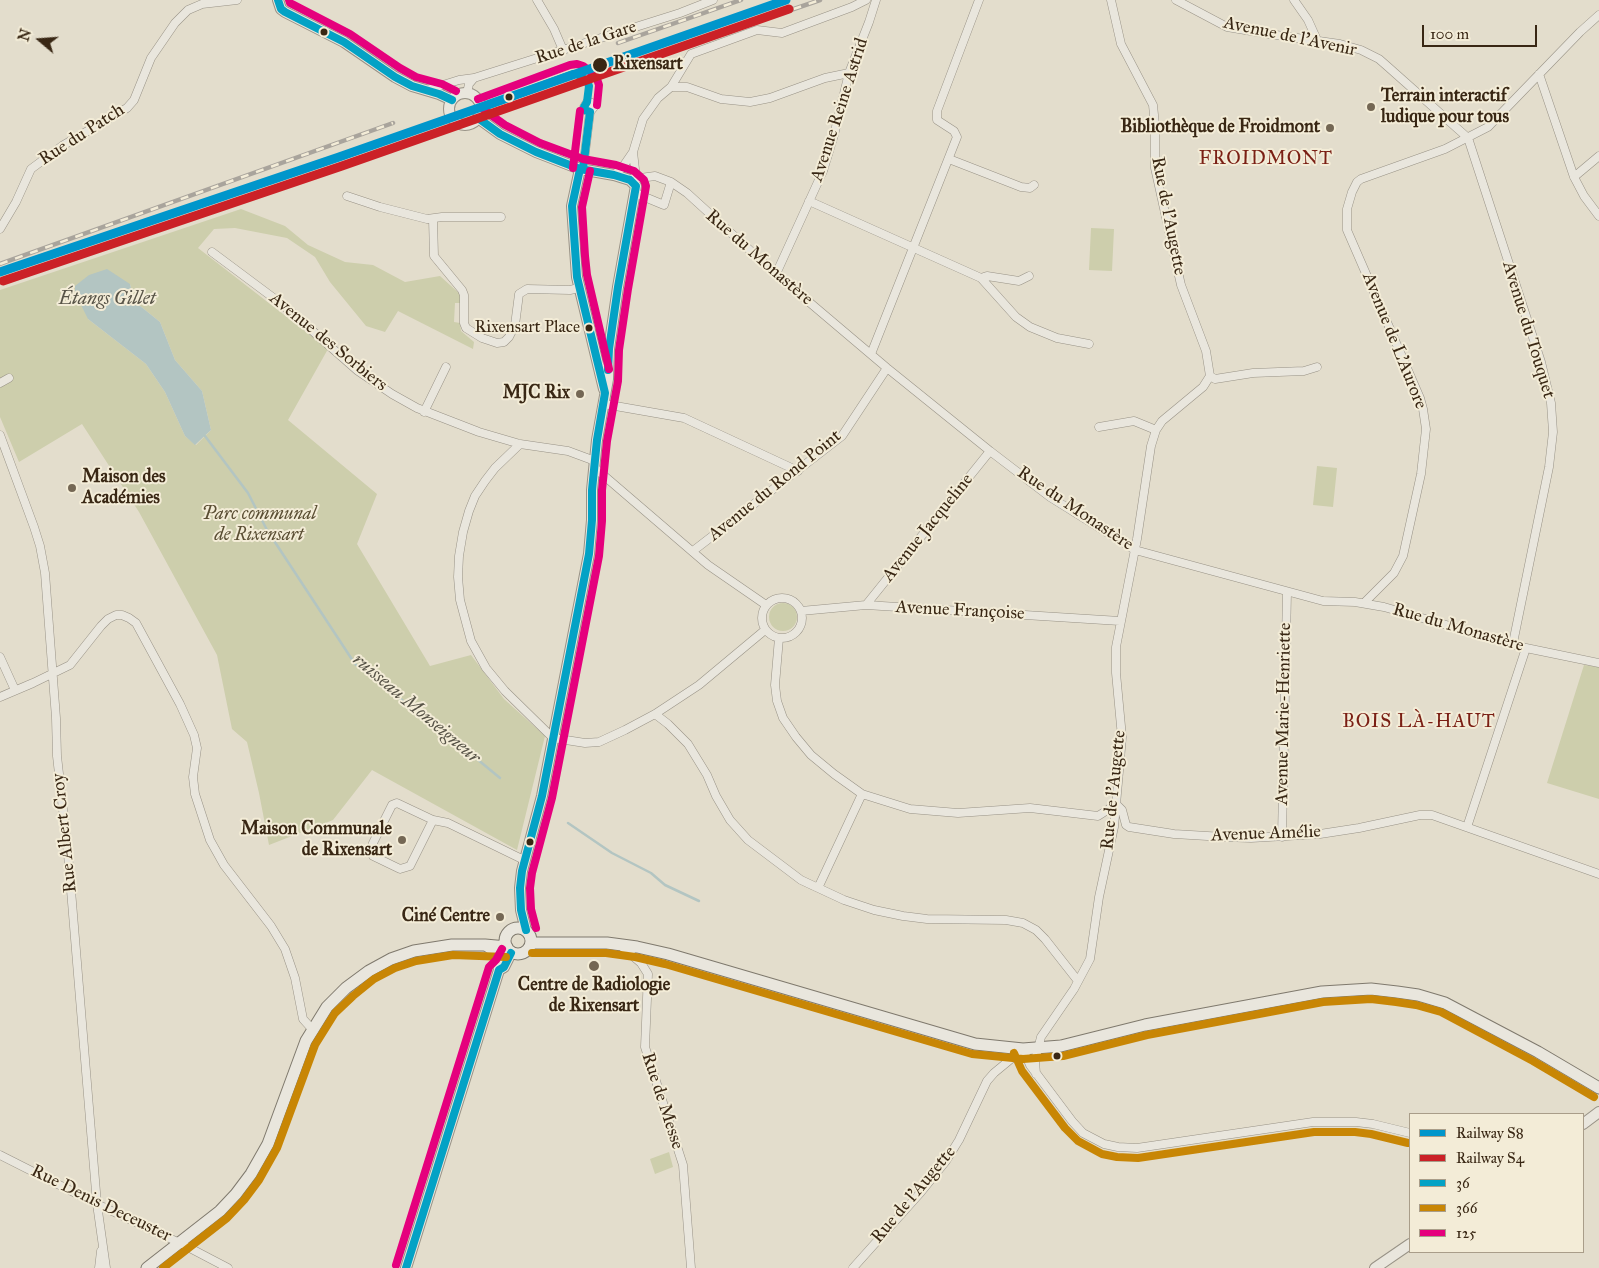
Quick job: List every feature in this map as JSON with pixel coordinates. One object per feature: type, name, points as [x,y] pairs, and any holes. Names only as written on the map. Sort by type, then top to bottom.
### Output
[{"type":"main road","points":[[147,1268],[220,1211],[236,1194],[260,1160],[273,1131],[299,1057],[312,1029],[327,1007],[346,988],[369,971],[391,959],[414,951],[437,947],[485,945],[509,950],[518,955],[526,952],[532,943],[532,938],[526,930],[514,928],[510,931],[506,936],[505,942],[509,950]]},
{"type":"main road","points":[[532,943],[620,945],[668,954],[975,1044],[1023,1049],[1039,1049],[1074,1043],[1145,1025],[1322,992],[1371,989],[1418,996],[1445,1004],[1538,1052],[1599,1088]]},
{"type":"street","name":"Rue du Patch","points":[[0,229],[16,202],[31,169],[62,146],[127,108],[134,100],[151,58],[175,23],[188,10],[202,4],[237,0]]},
{"type":"street","points":[[278,0],[285,12],[344,42],[395,77],[412,86],[452,100]]},
{"type":"street","points":[[538,0],[563,50]]},
{"type":"street","name":"Rue de la Gare","points":[[427,90],[459,80],[474,78],[680,13],[714,0]]},
{"type":"street","points":[[526,930],[521,910],[520,888],[524,860],[542,796],[592,536],[592,490],[608,379],[609,349],[636,186],[633,179],[633,152],[643,119],[650,107],[671,87],[688,57],[694,52],[758,30],[782,33],[866,0]]},
{"type":"street","name":"Avenue Reine Astrid","points":[[776,274],[826,162],[849,72],[876,0]]},
{"type":"street","points":[[871,354],[957,135],[937,120],[937,111],[979,0]]},
{"type":"street","name":"Rue de l'Augette","points":[[1036,1074],[1035,1061],[1041,1037],[1078,981],[1090,959],[1099,897],[1114,828],[1122,737],[1116,673],[1116,647],[1151,446],[1156,430],[1170,413],[1203,387],[1210,376],[1206,351],[1181,285],[1155,168],[1153,105],[1121,44],[1111,0]]},
{"type":"street","name":"Avenue de l'Avenir","points":[[1176,0],[1227,27],[1354,47],[1378,59],[1468,138]]},
{"type":"street","points":[[1294,0],[1308,20],[1317,40]]},
{"type":"street","points":[[1468,138],[1488,127],[1496,120],[1580,32],[1599,15]]},
{"type":"street","points":[[671,87],[686,87],[721,99],[750,102],[770,98],[825,78],[849,72]]},
{"type":"street","points":[[1539,74],[1574,177],[1584,196],[1599,216]]},
{"type":"street","points":[[467,93],[469,84],[474,78]]},
{"type":"street","points":[[467,93],[476,98],[480,103],[480,114],[474,122],[468,124],[457,123],[450,114],[452,100],[458,95],[467,93]]},
{"type":"street","points":[[590,112],[581,169],[573,194],[572,206],[579,288],[605,393]]},
{"type":"street","points":[[478,118],[518,144],[581,169],[633,179],[655,176],[671,182],[664,205],[635,192]]},
{"type":"street","name":"Avenue de L'Aurore","points":[[1364,603],[1394,573],[1402,556],[1421,474],[1426,429],[1420,398],[1347,230],[1347,209],[1355,187],[1361,179],[1445,150],[1468,138]]},
{"type":"street","name":"Avenue du Touquet","points":[[1468,138],[1541,362],[1551,403],[1553,432],[1549,467],[1513,643]]},
{"type":"street","points":[[614,175],[622,168],[633,152]]},
{"type":"street","points":[[1574,177],[1599,156]]},
{"type":"street","points":[[949,159],[1021,187],[1027,188],[1034,185]]},
{"type":"street","name":"Rue du Monastère","points":[[671,182],[887,368],[990,450],[1050,497],[1134,550],[1323,601],[1364,603],[1384,607],[1526,648],[1599,663]]},
{"type":"street","points":[[347,196],[402,214],[433,219],[442,217],[501,217]]},
{"type":"street","points":[[809,202],[981,278],[1004,305],[1030,327],[1057,338],[1089,344]]},
{"type":"street","points":[[433,219],[434,256],[462,290],[464,295],[464,323],[469,332],[497,343],[504,342],[516,325],[519,294],[527,289],[570,290],[579,288]]},
{"type":"street","name":"Avenue des Sorbiers","points":[[212,252],[283,305],[358,371],[392,394],[424,412],[479,432],[520,444],[568,451],[595,464],[708,564],[766,605]]},
{"type":"street","points":[[981,278],[987,276],[1019,281],[1029,276]]},
{"type":"street","points":[[594,349],[602,351],[609,349]]},
{"type":"street","points":[[424,412],[446,367]]},
{"type":"street","name":"Avenue du Rond Point","points":[[693,551],[842,436],[887,368]]},
{"type":"street","points":[[1210,376],[1217,378],[1253,373],[1304,371],[1317,368]]},
{"type":"street","points":[[0,383],[9,378]]},
{"type":"street","points":[[604,404],[684,418],[798,471]]},
{"type":"street","points":[[1099,427],[1134,421],[1156,430]]},
{"type":"street","name":"Rue Albert Croy","points":[[0,435],[40,546],[45,573],[57,756],[69,863],[97,1204],[106,1268]]},
{"type":"street","points":[[520,444],[495,468],[475,496],[463,532],[459,556],[460,600],[471,641],[486,668],[505,691],[553,738],[585,743],[599,742],[655,714],[712,674],[765,630]]},
{"type":"street","name":"Avenue Jacqueline","points":[[866,605],[990,450]]},
{"type":"street","name":"Avenue Marie-Henriette","points":[[1282,837],[1288,592]]},
{"type":"street","points":[[787,599],[795,603],[801,611],[802,617],[797,631],[784,639],[769,634],[765,630],[762,619],[766,605],[774,600],[787,599]]},
{"type":"street","name":"Avenue Françoise","points":[[801,611],[866,605],[1120,621]]},
{"type":"street","points":[[0,697],[70,664],[108,619],[122,615],[136,623],[180,704],[194,735],[197,748],[193,777],[194,788],[207,834],[224,865],[271,926],[285,949],[295,978],[304,1019],[312,1029]]},
{"type":"street","points":[[779,638],[775,685],[777,702],[783,718],[812,755],[862,794],[910,809],[958,813],[1030,808],[1098,816],[1110,809],[1116,802]]},
{"type":"street","points":[[1526,648],[1467,827],[1599,874]]},
{"type":"street","points":[[0,657],[15,690]]},
{"type":"street","points":[[655,714],[688,744],[707,775],[730,820],[748,840],[801,880],[844,900],[874,910],[903,916],[927,919],[1006,920],[1023,924],[1036,930],[1045,939],[1078,981]]},
{"type":"street","points":[[818,888],[862,794]]},
{"type":"street","name":"Avenue Amélie","points":[[1116,802],[1122,810],[1126,824],[1130,827],[1174,834],[1251,838],[1282,837],[1359,828],[1432,815],[1467,827]]},
{"type":"street","points":[[433,820],[410,866],[400,869],[373,856],[371,850],[373,843],[392,805],[397,803],[433,820],[448,823],[524,860]]},
{"type":"street","points":[[406,1268],[499,970],[496,953],[485,945]]},
{"type":"street","name":"Rue de Messe","points":[[620,945],[641,963],[648,974],[645,1047],[683,1165],[691,1268]]},
{"type":"street","points":[[499,970],[504,967],[509,950]]},
{"type":"street","points":[[1023,1049],[1027,1060],[1036,1074],[1083,1133],[1104,1144],[1118,1148],[1138,1148],[1313,1122],[1373,1124],[1409,1133]]},
{"type":"street","name":"Rue de l'Augette","points":[[853,1268],[946,1161],[959,1140],[987,1081],[1023,1049]]},
{"type":"street","points":[[1584,1123],[1599,1112]]},
{"type":"street","name":"Rue Denis Deceuster","points":[[0,1155],[228,1268]]},
{"type":"street","name":"Rue Albert Croy","points":[[99,1268],[102,1237]]},
{"type":"street","points":[[1375,1268],[1409,1245]]},
{"type":"green space","name":"Parc communal de Rixensart","points":[[241,209],[285,226],[308,245],[345,262],[373,265],[405,282],[440,276],[460,294],[461,303],[455,303],[454,322],[460,323],[461,331],[474,342],[473,349],[398,311],[385,332],[366,326],[330,282],[315,257],[287,238],[235,228],[214,229],[198,248],[328,349],[288,420],[377,494],[357,544],[430,666],[471,655],[504,699],[545,736],[517,850],[372,770],[333,820],[269,845],[247,742],[232,729],[217,655],[139,512],[82,424],[19,462],[0,417],[0,290]],"holes":[[[130,284],[134,301],[160,322],[175,360],[202,391],[211,430],[196,445],[185,436],[165,392],[146,364],[88,319]]]},
{"type":"green space","points":[[1091,228],[1114,229],[1112,271],[1089,270]]},
{"type":"green space","points":[[1317,466],[1337,468],[1333,507],[1313,505]]},
{"type":"green space","points":[[783,603],[793,607],[797,617],[793,627],[783,631],[773,627],[769,617],[773,607]]},
{"type":"green space","points":[[1584,665],[1599,667],[1599,799],[1547,783]]},
{"type":"green space","points":[[669,1152],[673,1167],[655,1174],[650,1159]]},
{"type":"water","name":"Étangs Gillet","points":[[107,269],[130,284],[134,301],[160,322],[175,360],[202,391],[211,430],[195,445],[185,436],[165,392],[146,364],[88,319],[75,293],[75,286],[89,275]]},
{"type":"waterway","name":"ruisseau Monseigneur","points":[[205,436],[248,493],[267,530],[355,664],[500,778]]},
{"type":"waterway","name":"ruisseau Monseigneur","points":[[568,823],[612,853],[651,873],[665,885],[699,901]]},
{"type":"railway","points":[[618,43],[741,0]]},
{"type":"railway","points":[[627,66],[820,0]]},
{"type":"railway","points":[[0,264],[393,123]]},
{"type":"railway","points":[[0,282],[400,144]]},
{"type":"rail line","name":"S8","points":[[0,272],[339,157],[786,0]]},
{"type":"rail line","name":"S4","points":[[3,281],[342,166],[789,9]]},
{"type":"transit line","name":"36","points":[[278,0],[281,9],[285,12],[344,42],[395,77],[412,86],[452,100]]},
{"type":"transit line","name":"125","points":[[289,0],[290,3],[350,34],[416,77],[442,84],[456,91]]},
{"type":"transit line","name":"125","points":[[478,99],[577,64],[583,66],[596,76],[599,85],[597,105]]},
{"type":"transit line","name":"36","points":[[481,108],[577,74],[587,81],[589,86],[587,102],[584,107],[585,110],[590,112]]},
{"type":"transit line","name":"125","points":[[484,110],[505,125],[540,143],[583,159],[616,165],[634,171],[644,180],[646,186],[628,289],[619,350],[618,381],[607,441],[602,490],[599,556],[552,798],[532,873],[530,888],[531,909],[536,928]]},
{"type":"transit line","name":"125","points":[[573,168],[580,111]]},
{"type":"transit line","name":"36","points":[[583,169],[590,112]]},
{"type":"transit line","name":"36","points":[[478,118],[500,134],[536,152],[580,169],[630,180]]},
{"type":"transit line","name":"36","points":[[526,930],[521,910],[520,888],[522,871],[542,796],[589,554],[592,490],[597,440],[605,393],[577,277],[572,206],[580,169]]},
{"type":"transit line","name":"125","points":[[590,171],[582,207],[585,256],[587,275],[609,369]]},
{"type":"transit line","name":"36","points":[[608,370],[609,349],[618,287],[636,186],[630,180]]},
{"type":"transit line","name":"125","points":[[396,1265],[489,967],[496,960],[502,949]]},
{"type":"transit line","name":"36","points":[[406,1268],[499,970],[504,967],[511,953]]},
{"type":"transit line","name":"366","points":[[532,953],[606,953],[635,957],[665,964],[972,1054],[1023,1059],[1063,1056],[1147,1035],[1323,1002],[1371,999],[1396,1002],[1441,1012],[1533,1061],[1594,1097]]},
{"type":"transit line","name":"366","points":[[163,1268],[227,1218],[259,1180],[277,1148],[315,1045],[335,1013],[353,996],[374,979],[395,968],[416,961],[453,955],[506,957]]},
{"type":"transit line","name":"366","points":[[1014,1053],[1022,1071],[1065,1128],[1078,1141],[1102,1154],[1138,1158],[1314,1132],[1355,1132],[1408,1143]]},
{"type":"place","name":"Rixensart","points":[[600,65]]},
{"type":"place","name":"Terrain interactif ludique pour tous","points":[[1371,107]]},
{"type":"place","name":"Bibliothèque de Froidmont","points":[[1330,128]]},
{"type":"place","name":"Rixensart Place","points":[[589,328]]},
{"type":"place","name":"MJC Rix","points":[[580,394]]},
{"type":"place","name":"Maison des Académies","points":[[72,488]]},
{"type":"place","name":"Maison Communale de Rixensart","points":[[402,840]]},
{"type":"place","name":"Ciné Centre","points":[[500,917]]},
{"type":"place","name":"Centre de Radiologie de Rixensart","points":[[594,966]]},
{"type":"district","name":"FROIDMONT","points":[[1266,159]]},
{"type":"district","name":"BOIS LÀ-HAUT","points":[[1419,722]]}]
